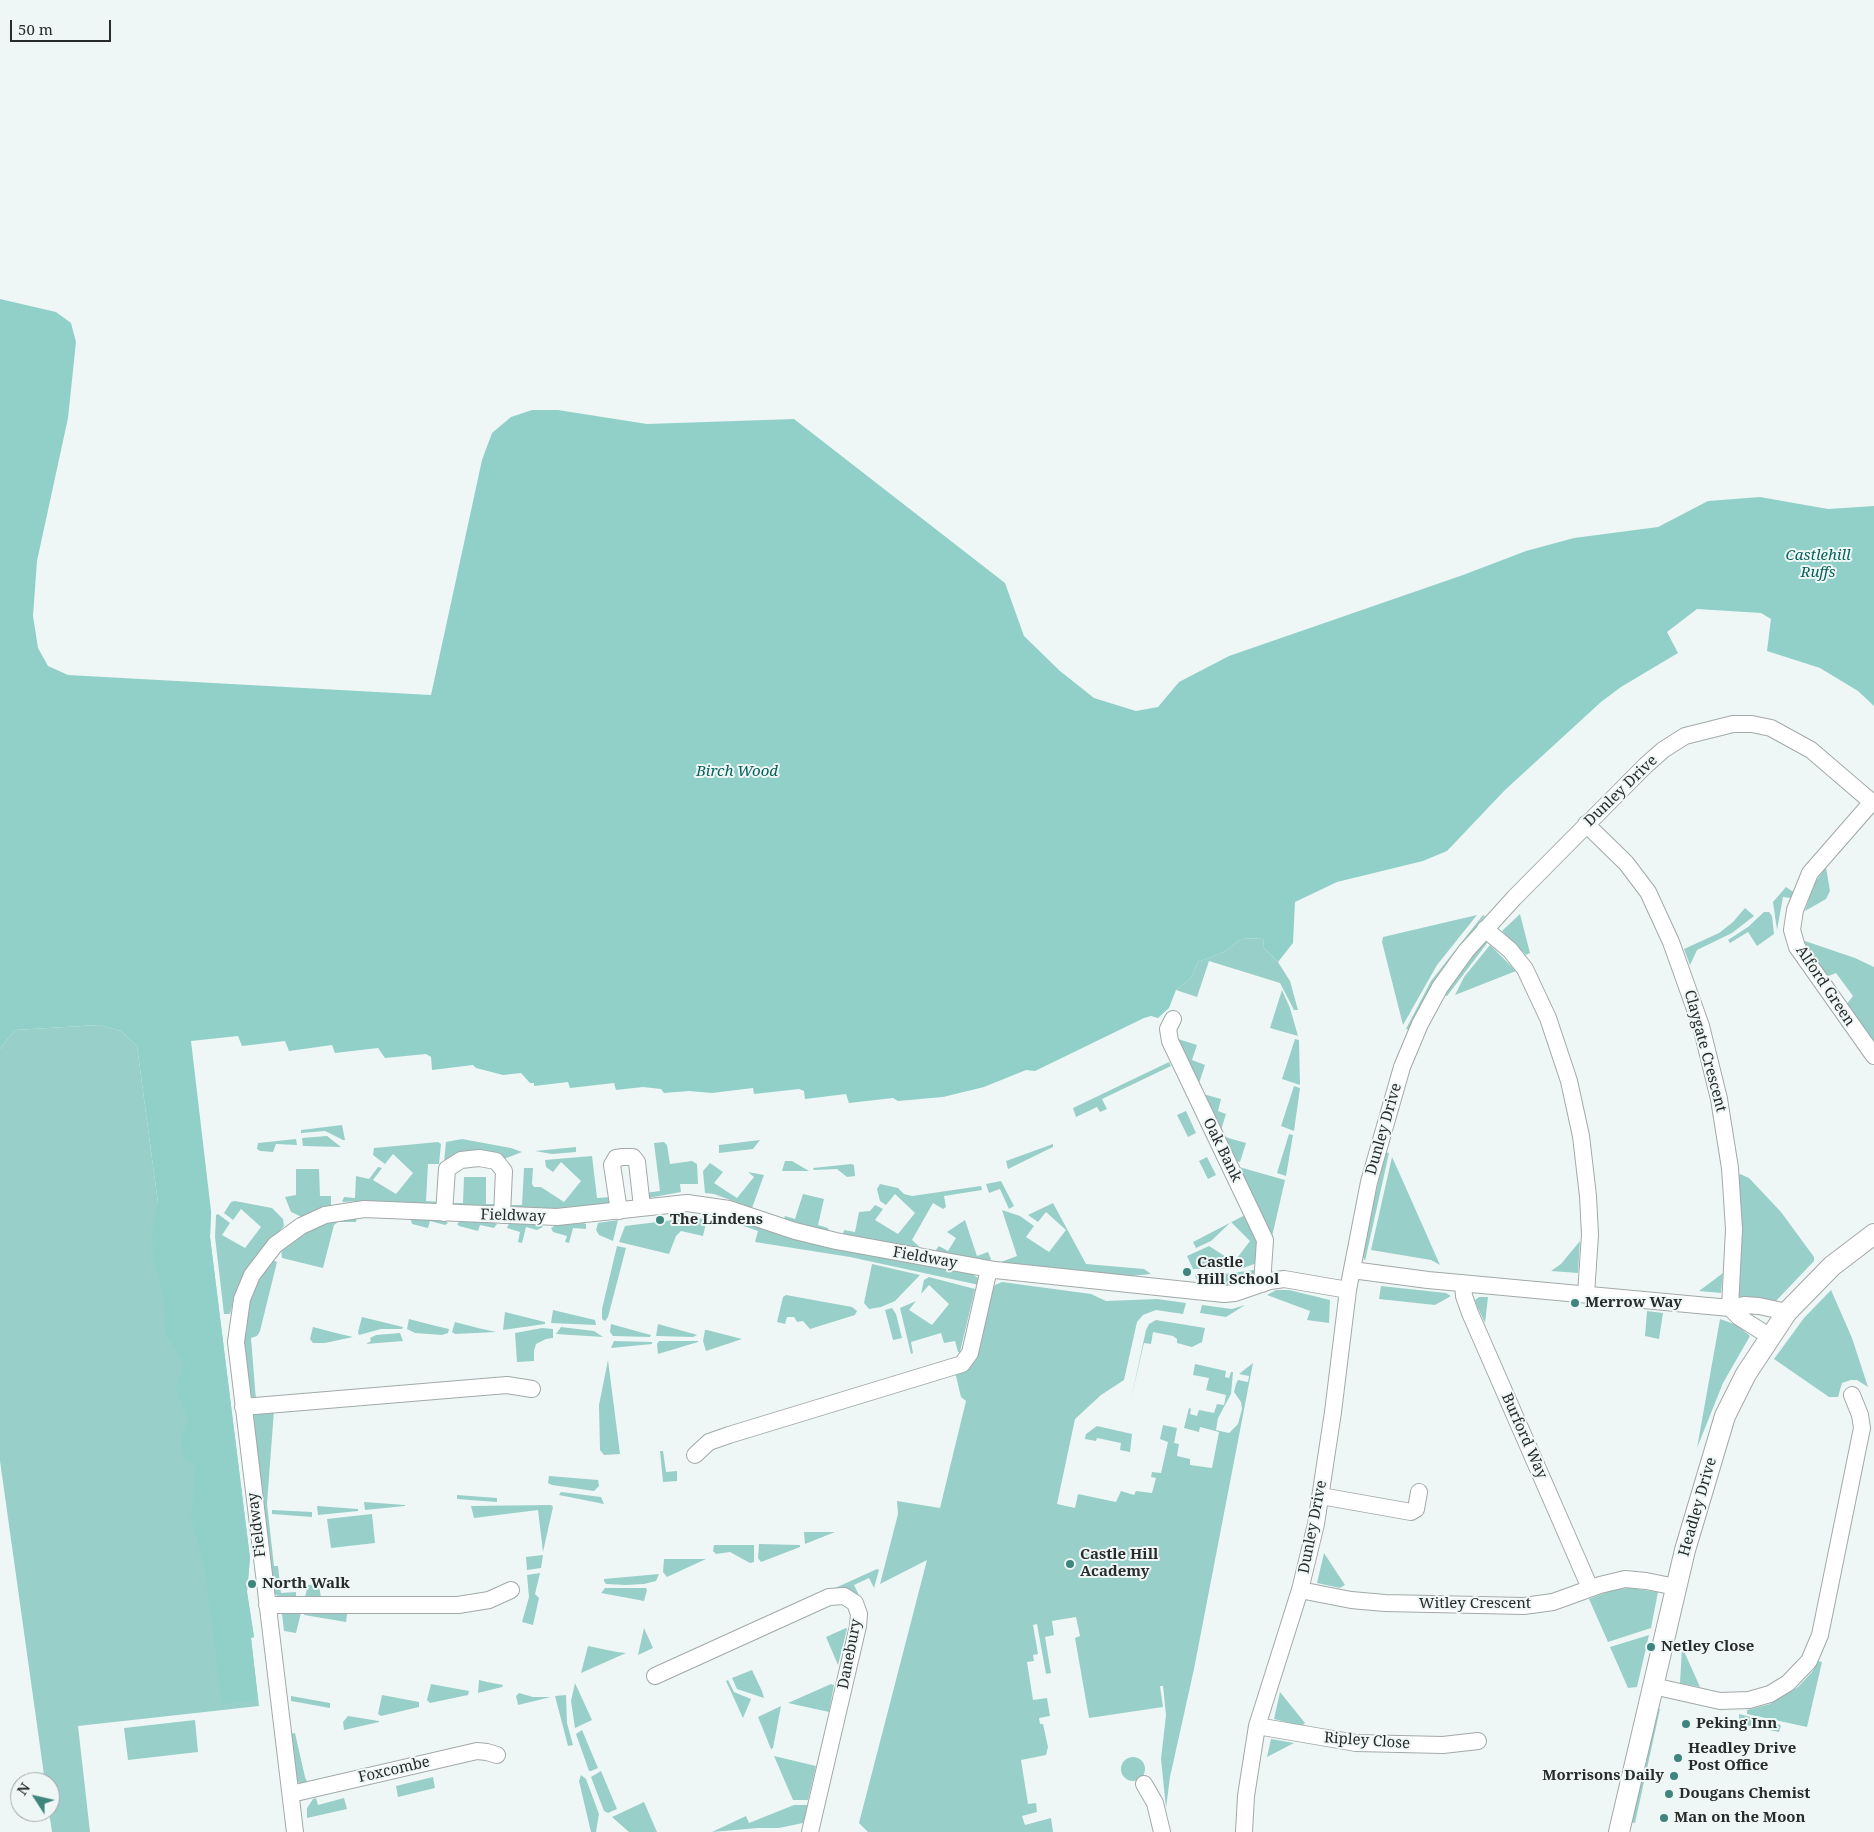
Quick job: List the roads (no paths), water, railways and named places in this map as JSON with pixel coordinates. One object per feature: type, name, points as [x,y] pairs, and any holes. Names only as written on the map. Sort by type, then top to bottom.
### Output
[{"type":"street","name":"Dunley Drive","points":[[1244,1832],[1246,1796],[1256,1726],[1300,1590],[1321,1496],[1348,1290],[1377,1150],[1408,1051],[1440,987],[1485,929],[1645,766],[1673,742],[1702,730],[1733,724],[1762,726],[1801,742],[1873,803],[1822,856]]},
{"type":"street","name":"Claygate Crescent","points":[[1586,824],[1626,863],[1648,892],[1671,942],[1701,1026],[1717,1090],[1730,1165],[1734,1229],[1730,1308]]},
{"type":"street","name":"Alford Green","points":[[1822,856],[1810,873],[1800,895],[1793,923],[1793,937],[1802,955],[1874,1056]]},
{"type":"street","points":[[1485,929],[1510,950],[1525,969],[1540,998],[1566,1072],[1579,1128],[1588,1196],[1590,1235],[1586,1294]]},
{"type":"street","name":"Oak Bank","points":[[1173,1019],[1168,1029],[1170,1041],[1265,1240],[1262,1284]]},
{"type":"street","points":[[619,1211],[612,1165],[616,1158],[623,1157],[633,1157],[637,1162],[642,1208]]},
{"type":"street","points":[[444,1213],[447,1169],[461,1160],[479,1158],[496,1161],[504,1171],[502,1215]]},
{"type":"street","name":"Fieldway","points":[[295,1832],[236,1342],[238,1316],[242,1299],[252,1275],[275,1245],[301,1226],[338,1212],[364,1209],[557,1217],[676,1203],[714,1206],[836,1241],[989,1269],[1224,1294],[1241,1292],[1262,1284],[1289,1279],[1348,1290]]},
{"type":"street","name":"Headley Drive","points":[[1619,1832],[1676,1587],[1723,1423],[1746,1374],[1769,1336],[1787,1312],[1832,1266],[1874,1234]]},
{"type":"street","points":[[695,1455],[709,1442],[729,1435],[962,1364],[970,1353],[989,1269]]},
{"type":"street","points":[[1352,1270],[1464,1283],[1730,1308],[1744,1305],[1759,1306],[1787,1312]]},
{"type":"street","name":"Burford Way","points":[[1464,1283],[1464,1296],[1470,1313],[1590,1588]]},
{"type":"street","points":[[1730,1308],[1739,1317],[1769,1336]]},
{"type":"street","points":[[243,1407],[507,1385],[532,1390]]},
{"type":"street","points":[[1653,1686],[1720,1701],[1749,1700],[1770,1694],[1783,1686],[1796,1676],[1809,1661],[1820,1635],[1862,1428],[1860,1415],[1852,1395]]},
{"type":"street","points":[[1321,1496],[1411,1512],[1416,1509],[1419,1492]]},
{"type":"street","name":"Witley Crescent","points":[[1300,1590],[1342,1598],[1385,1603],[1524,1606],[1553,1602],[1590,1588],[1625,1579],[1676,1587]]},
{"type":"street","points":[[267,1605],[458,1605],[490,1600],[511,1590]]},
{"type":"street","name":"Danebury","points":[[655,1676],[829,1597],[840,1595],[855,1603],[859,1614],[858,1626],[810,1832]]},
{"type":"street","name":"Ripley Close","points":[[1256,1726],[1350,1742],[1443,1745],[1478,1742]]},
{"type":"street","name":"Foxcombe","points":[[291,1794],[476,1751],[487,1752],[497,1756]]},
{"type":"street","points":[[1144,1784],[1155,1803],[1162,1832]]},
{"type":"place","name":"The Lindens","points":[[660,1220]]},
{"type":"place","name":"Castle Hill School","points":[[1187,1272]]},
{"type":"place","name":"Merrow Way","points":[[1575,1303]]},
{"type":"place","name":"Castle Hill Academy","points":[[1070,1564]]},
{"type":"place","name":"North Walk","points":[[252,1584]]},
{"type":"place","name":"Netley Close","points":[[1651,1647]]},
{"type":"place","name":"Peking Inn","points":[[1686,1724]]},
{"type":"place","name":"Headley Drive Post Office","points":[[1678,1758]]},
{"type":"place","name":"Morrisons Daily","points":[[1674,1776]]},
{"type":"place","name":"Dougans Chemist","points":[[1669,1794]]},
{"type":"place","name":"Man on the Moon","points":[[1664,1818]]},
{"type":"park label","name":"Castlehill Ruffs","points":[[1818,564]]},
{"type":"park label","name":"Birch Wood","points":[[737,772]]}]
